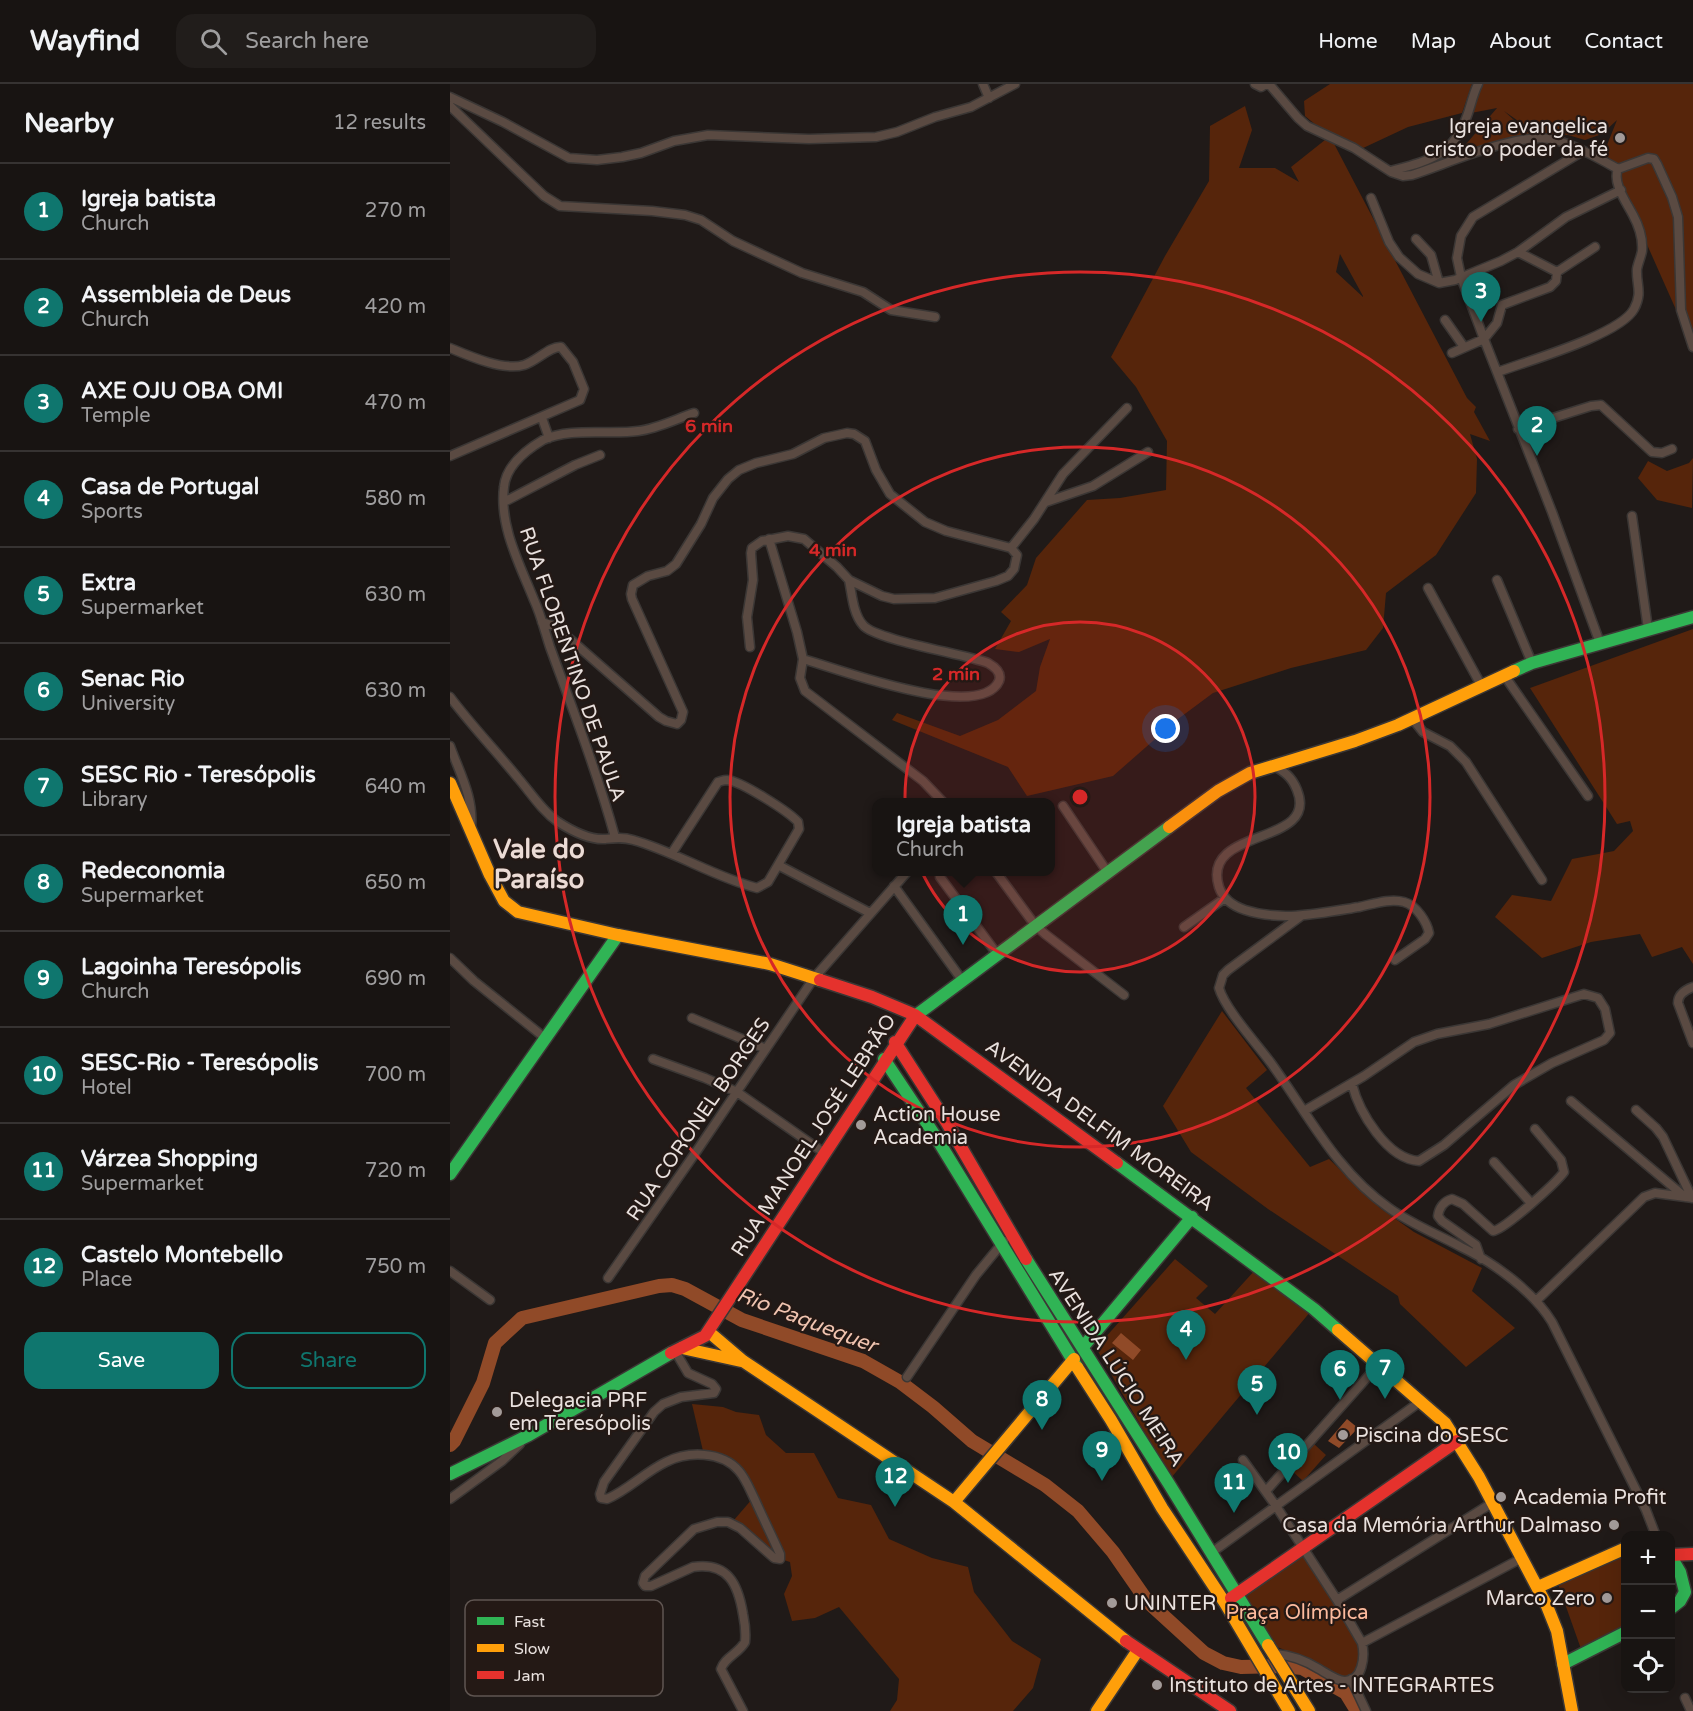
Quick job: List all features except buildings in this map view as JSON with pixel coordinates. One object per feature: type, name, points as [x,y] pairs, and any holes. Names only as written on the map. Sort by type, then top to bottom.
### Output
[{"type":"main road","name":"RUA MANOEL JOSÉ LEBRÃO","points":[[712,1328],[823,1152],[895,1042],[915,1016],[1229,783],[1250,772],[1355,741],[1412,718],[1532,663],[1693,617]]},
{"type":"main road","name":"AVENIDA DELFIM MOREIRA","points":[[450,783],[499,892],[510,907],[531,916],[770,964],[890,1003],[950,1039],[1314,1309],[1445,1423],[1457,1441],[1538,1587],[1557,1631],[1572,1711]]},
{"type":"main road","points":[[450,1174],[618,935]]},
{"type":"main road","name":"AVENIDA LÚCIO MEIRA","points":[[895,1042],[947,1123],[1006,1240],[1074,1359],[1162,1508],[1225,1603],[1284,1708]]},
{"type":"main road","name":"AVENIDA LÚCIO MEIRA","points":[[884,1059],[1006,1240],[1083,1347],[1309,1711]]},
{"type":"main road","points":[[934,1134],[947,1123]]},
{"type":"main road","points":[[1083,1347],[1192,1217]]},
{"type":"main road","points":[[450,1474],[529,1435],[650,1364],[698,1341],[712,1328],[743,1361],[954,1502],[1138,1650],[1230,1711]]},
{"type":"main road","points":[[679,1349],[743,1361]]},
{"type":"main road","points":[[954,1502],[1074,1359]]},
{"type":"main road","points":[[1225,1603],[1457,1441]]},
{"type":"main road","points":[[1538,1587],[1621,1550]]},
{"type":"main road","points":[[1675,1555],[1693,1555]]},
{"type":"main road","points":[[1680,1572],[1693,1555]]},
{"type":"main road","points":[[1675,1563],[1685,1592],[1675,1605]]},
{"type":"main road","points":[[1563,1664],[1621,1635]]},
{"type":"main road","points":[[1097,1711],[1138,1650]]},
{"type":"street","points":[[983,84],[989,98]]},
{"type":"street","points":[[450,97],[503,122],[569,158],[597,160],[641,153],[674,141],[708,135],[809,139],[876,137],[971,107],[1015,84]]},
{"type":"street","points":[[1255,84],[1261,87],[1267,84],[1307,126],[1354,148],[1391,172],[1403,176],[1412,176],[1515,140],[1533,137],[1553,139],[1618,169],[1652,158],[1672,197],[1679,229],[1681,310],[1693,347]]},
{"type":"street","points":[[1391,172],[1412,166],[1447,150],[1453,144],[1467,117],[1478,84]]},
{"type":"street","points":[[450,106],[544,196],[560,206],[686,215],[701,220],[733,241],[802,273],[863,292],[891,310],[935,317]]},
{"type":"street","points":[[1583,151],[1473,217],[1466,225],[1458,247],[1457,258],[1461,277],[1484,339],[1552,512],[1600,643]]},
{"type":"street","points":[[1498,372],[1594,337],[1618,324],[1632,312],[1640,290],[1637,270],[1641,240],[1635,218],[1616,175],[1618,169]]},
{"type":"street","points":[[1371,198],[1389,242],[1399,257],[1418,274],[1439,283],[1451,282],[1501,261],[1518,252],[1566,218],[1621,190]]},
{"type":"street","points":[[1416,239],[1431,255],[1439,283]]},
{"type":"street","points":[[1557,272],[1595,247]]},
{"type":"street","points":[[1518,252],[1557,272]]},
{"type":"street","points":[[1452,353],[1484,339],[1496,325],[1502,305],[1550,287],[1556,281],[1557,272]]},
{"type":"street","points":[[1445,320],[1464,347]]},
{"type":"street","points":[[450,348],[479,360],[521,366],[542,357],[549,349],[561,347],[568,354],[584,389],[580,400],[450,456]]},
{"type":"street","points":[[1518,429],[1591,406],[1601,405],[1652,452],[1662,453],[1672,449]]},
{"type":"street","points":[[1011,548],[1046,502],[1063,474],[1127,408]]},
{"type":"street","points":[[542,418],[549,438],[566,434],[639,431],[694,413]]},
{"type":"street","points":[[542,622],[555,626],[659,717],[666,722],[677,724],[683,712],[632,598],[633,585],[648,576],[667,571],[676,564],[690,543],[710,502],[728,478],[748,466],[793,454],[824,438],[847,433],[854,434],[865,441],[876,470],[890,494],[925,522],[946,531],[1011,548],[1017,555],[1017,564],[1008,576],[935,598],[894,599],[882,596],[849,580],[804,539],[794,536],[757,543],[751,553],[753,580],[747,616],[750,647]]},
{"type":"street","name":"RUA FLORENTINO DE PAULA","points":[[549,438],[523,455],[510,468],[504,487],[505,517],[514,549],[603,792],[615,837]]},
{"type":"street","points":[[1046,502],[1093,486],[1148,452]]},
{"type":"street","points":[[504,502],[575,465],[600,455]]},
{"type":"street","points":[[1632,516],[1648,630]]},
{"type":"street","points":[[769,539],[798,632],[803,659],[800,678],[805,691],[923,781],[940,798]]},
{"type":"street","points":[[803,659],[893,687],[935,695],[972,696],[998,683],[999,672],[988,663],[885,637],[867,629],[859,619],[849,580]]},
{"type":"street","points":[[1497,580],[1532,663]]},
{"type":"street","points":[[1428,588],[1481,686]]},
{"type":"street","points":[[1504,675],[1588,796]]},
{"type":"street","points":[[450,697],[537,802],[556,821],[587,837],[605,839],[615,837],[633,840],[757,888],[768,882],[799,829],[798,822],[756,793],[730,780],[724,780],[718,782],[672,854]]},
{"type":"street","points":[[1412,718],[1423,732],[1450,746],[1466,762],[1542,880]]},
{"type":"street","points":[[450,746],[470,797],[472,813],[470,831]]},
{"type":"street","points":[[1294,758],[1292,779],[1299,799],[1297,814],[1291,823],[1274,832],[1239,844],[1230,850],[1222,860],[1217,880],[1225,898],[1245,910],[1281,916],[1302,916],[1387,902],[1405,902],[1412,906],[1428,926],[1429,933],[1425,939],[1395,960]]},
{"type":"street","points":[[1272,765],[1292,779]]},
{"type":"street","points":[[1063,806],[1108,873]]},
{"type":"street","points":[[778,865],[870,913]]},
{"type":"street","name":"RUA CORONEL BORGES","points":[[608,1278],[814,978],[903,876]]},
{"type":"street","points":[[999,876],[1035,925],[1056,944],[1124,995]]},
{"type":"street","points":[[940,877],[997,954]]},
{"type":"street","points":[[894,886],[962,980]]},
{"type":"street","points":[[1184,927],[1225,898]]},
{"type":"street","points":[[1302,916],[1228,970],[1220,981],[1219,988],[1224,1002],[1342,1166],[1380,1202],[1422,1228],[1472,1253],[1514,1281],[1537,1300],[1552,1322],[1646,1510],[1654,1531]]},
{"type":"street","points":[[450,958],[468,976],[545,1038]]},
{"type":"street","points":[[1693,987],[1682,992],[1678,1000],[1693,1043]]},
{"type":"street","points":[[1304,1111],[1352,1084],[1414,1042],[1426,1037],[1489,1024],[1575,996],[1592,995],[1602,1002],[1610,1027],[1607,1037],[1542,1068],[1514,1085],[1424,1160],[1409,1160],[1377,1133],[1361,1110],[1352,1084]]},
{"type":"street","points":[[692,1018],[765,1049]]},
{"type":"street","points":[[653,1059],[737,1092],[823,1152]]},
{"type":"street","points":[[1570,1101],[1690,1198]]},
{"type":"street","points":[[1636,1110],[1663,1137],[1690,1198]]},
{"type":"street","points":[[1481,1259],[1476,1245],[1449,1227],[1438,1216],[1438,1212],[1445,1202],[1452,1199],[1463,1204],[1493,1231],[1500,1229],[1531,1203],[1564,1172],[1561,1160],[1535,1129]]},
{"type":"street","points":[[1494,1162],[1531,1203]]},
{"type":"street","points":[[1537,1300],[1632,1206],[1644,1197],[1655,1193],[1690,1198]]},
{"type":"street","points":[[908,1377],[976,1275],[1006,1240]]},
{"type":"street","points":[[450,1272],[490,1300]]},
{"type":"street","points":[[679,1349],[688,1373],[712,1384],[716,1389],[714,1393],[681,1397],[663,1404],[654,1412],[610,1473],[600,1494],[601,1498],[607,1499],[668,1461],[692,1454],[708,1455],[723,1460],[733,1466],[744,1478],[767,1523],[780,1559],[774,1558],[735,1524],[717,1522],[694,1530],[645,1576],[643,1583],[645,1586],[651,1586],[700,1566],[717,1568],[732,1579],[738,1589],[742,1606],[746,1642],[723,1664],[721,1669],[743,1711]]},
{"type":"street","points":[[1266,1491],[1379,1364]]},
{"type":"street","points":[[1211,1552],[1421,1401]]},
{"type":"street","points":[[450,1499],[502,1461],[529,1435]]},
{"type":"street","points":[[1243,1460],[1266,1491],[1337,1600],[1362,1643],[1364,1659],[1362,1666],[1351,1679],[1346,1681],[1339,1680],[1304,1661],[1289,1656],[1276,1657]]},
{"type":"street","points":[[1337,1600],[1492,1503]]},
{"type":"street","points":[[1362,1643],[1522,1558]]},
{"type":"street","points":[[1351,1679],[1366,1711]]},
{"type":"street","points":[[1685,1698],[1691,1711]]},
{"type":"green space","points":[[1330,84],[1472,84],[1462,113],[1408,127],[1361,149],[1328,135],[1305,116],[1304,101]]},
{"type":"green space","points":[[1482,84],[1693,84],[1693,348],[1605,150],[1617,120],[1602,134],[1585,140],[1568,135],[1538,135],[1504,111],[1533,137],[1398,175],[1447,150],[1461,150],[1497,108],[1471,113]]},
{"type":"green space","points":[[1245,106],[1252,130],[1239,168],[1275,168],[1299,182],[1291,167],[1330,136],[1467,398],[1476,407],[1474,412],[1490,441],[1470,434],[1477,459],[1476,493],[1436,555],[1386,593],[1383,628],[1366,650],[1291,668],[1213,693],[1178,719],[1113,776],[1027,796],[1008,767],[892,720],[897,713],[960,736],[998,720],[1036,691],[1040,667],[1050,639],[1019,652],[995,649],[1011,621],[1001,612],[1027,585],[1036,558],[1087,500],[1120,498],[1166,490],[1167,441],[1136,387],[1111,357],[1165,256],[1209,181],[1210,126]],"holes":[[[1340,254],[1363,296],[1336,272]]]},
{"type":"green space","points":[[1693,458],[1692,508],[1657,500],[1638,478],[1648,461],[1667,471],[1689,463]]},
{"type":"green space","points":[[1693,629],[1693,964],[1682,947],[1652,957],[1640,934],[1591,942],[1542,958],[1495,917],[1512,895],[1551,901],[1572,859],[1614,851],[1633,831],[1630,821],[1617,824],[1530,688]]},
{"type":"green space","points":[[1222,1011],[1267,1070],[1246,1088],[1310,1167],[1329,1159],[1380,1208],[1414,1232],[1482,1268],[1472,1291],[1515,1328],[1466,1367],[1400,1304],[1398,1296],[1268,1209],[1191,1152],[1163,1106]]},
{"type":"green space","points":[[1175,1259],[1208,1286],[1196,1298],[1215,1314],[1256,1269],[1311,1311],[1171,1478],[1096,1348]]},
{"type":"green space","points":[[692,1404],[723,1407],[736,1412],[759,1415],[766,1435],[786,1453],[814,1453],[838,1498],[871,1505],[889,1539],[932,1558],[968,1567],[974,1592],[1012,1641],[1041,1659],[1033,1688],[1013,1711],[890,1711],[897,1700],[899,1679],[839,1607],[815,1618],[792,1621],[784,1594],[792,1576],[790,1562],[771,1556],[734,1520],[753,1498],[728,1459],[722,1454],[703,1451]]},
{"type":"green space","points":[[1314,1444],[1326,1455],[1303,1481],[1291,1470]]},
{"type":"green space","name":"Praça Olímpica","points":[[1302,1554],[1334,1600],[1360,1644],[1362,1663],[1350,1678],[1340,1679],[1299,1656],[1275,1646],[1241,1594]]},
{"type":"green space","points":[[1621,1555],[1621,1631],[1581,1649],[1558,1584]]},
{"type":"shaded area","points":[[1121,1333],[1141,1350],[1133,1360],[1112,1343]]},
{"type":"shaded area","name":"Piscina do SESC","points":[[1347,1419],[1358,1428],[1339,1448],[1328,1441]]},
{"type":"waterway","name":"Rio Paquequer","points":[[450,1445],[483,1383],[495,1343],[522,1318],[659,1286],[672,1285],[685,1289],[742,1320],[863,1361],[900,1382],[972,1441],[1045,1485],[1078,1511],[1113,1552],[1147,1601],[1204,1653],[1223,1663],[1241,1667],[1302,1668],[1346,1693],[1357,1711]]},
{"type":"traffic: fast","points":[[1514,671],[1532,663],[1693,617]]},
{"type":"traffic: fast","points":[[915,1016],[1169,827]]},
{"type":"traffic: fast","points":[[450,1174],[618,935]]},
{"type":"traffic: fast","points":[[884,1059],[934,1134],[1077,1367]]},
{"type":"traffic: fast","points":[[1117,1163],[1314,1309],[1338,1330]]},
{"type":"traffic: fast","points":[[1083,1347],[1192,1217]]},
{"type":"traffic: fast","points":[[1026,1259],[1268,1645]]},
{"type":"traffic: fast","points":[[450,1474],[529,1435],[671,1353]]},
{"type":"traffic: fast","points":[[1675,1564],[1680,1572],[1685,1592],[1675,1605]]},
{"type":"traffic: fast","points":[[1563,1664],[1621,1635]]},
{"type":"traffic: slow","points":[[1169,827],[1218,791],[1250,773],[1355,741],[1398,725],[1514,671]]},
{"type":"traffic: slow","points":[[450,783],[490,875],[504,901],[518,912],[618,935],[770,964],[820,980]]},
{"type":"traffic: slow","points":[[1338,1330],[1445,1423],[1479,1477],[1547,1606],[1557,1631],[1572,1711]]},
{"type":"traffic: slow","points":[[709,1332],[743,1361],[954,1502],[1126,1641]]},
{"type":"traffic: slow","points":[[682,1348],[741,1361]]},
{"type":"traffic: slow","points":[[954,1502],[1074,1359]]},
{"type":"traffic: slow","points":[[1077,1367],[1162,1508],[1225,1603],[1289,1711]]},
{"type":"traffic: slow","points":[[1538,1587],[1621,1550]]},
{"type":"traffic: slow","points":[[1268,1645],[1309,1711]]},
{"type":"traffic: slow","points":[[1097,1711],[1138,1650]]},
{"type":"traffic: jam","points":[[820,980],[872,997],[915,1015]]},
{"type":"traffic: jam","points":[[915,1015],[1117,1163]]},
{"type":"traffic: jam","points":[[671,1353],[705,1336],[915,1016]]},
{"type":"traffic: jam","points":[[895,1042],[947,1123],[1026,1259]]},
{"type":"traffic: jam","points":[[1231,1598],[1457,1441]]},
{"type":"traffic: jam","points":[[1675,1555],[1693,1554]]},
{"type":"traffic: jam","points":[[1126,1641],[1230,1711]]},
{"type":"place","name":"Igreja evangelica cristo o poder da fé","points":[[1620,138]]},
{"type":"place","name":"AXE OJU OBA OMI","points":[[1481,322]]},
{"type":"place","name":"Assembleia de Deus","points":[[1537,456]]},
{"type":"place","name":"Igreja batista","points":[[963,945]]},
{"type":"place","name":"Action House Academia","points":[[861,1125]]},
{"type":"place","name":"Casa de Portugal","points":[[1186,1360]]},
{"type":"place","name":"SESC Rio - Teresópolis","points":[[1385,1399]]},
{"type":"place","name":"Senac Rio","points":[[1340,1400]]},
{"type":"place","name":"Delegacia PRF em Teresópolis","points":[[497,1412]]},
{"type":"place","name":"Extra","points":[[1257,1415]]},
{"type":"place","name":"Redeconomia","points":[[1042,1430]]},
{"type":"place","name":"Piscina do SESC","points":[[1343,1435]]},
{"type":"place","name":"Lagoinha Teresópolis","points":[[1102,1481]]},
{"type":"place","name":"SESC-Rio - Teresópolis","points":[[1288,1483]]},
{"type":"place","name":"Academia Profit","points":[[1501,1497]]},
{"type":"place","name":"Castelo Montebello","points":[[895,1507]]},
{"type":"place","name":"Várzea Shopping","points":[[1234,1513]]},
{"type":"place","name":"Casa da Memória Arthur Dalmaso","points":[[1614,1525]]},
{"type":"place","name":"Marco Zero","points":[[1607,1598]]},
{"type":"place","name":"UNINTER","points":[[1112,1603]]},
{"type":"place","name":"Instituto de Artes - INTEGRARTES","points":[[1157,1685]]},
{"type":"district","name":"Vale do Paraíso","points":[[539,864]]}]
